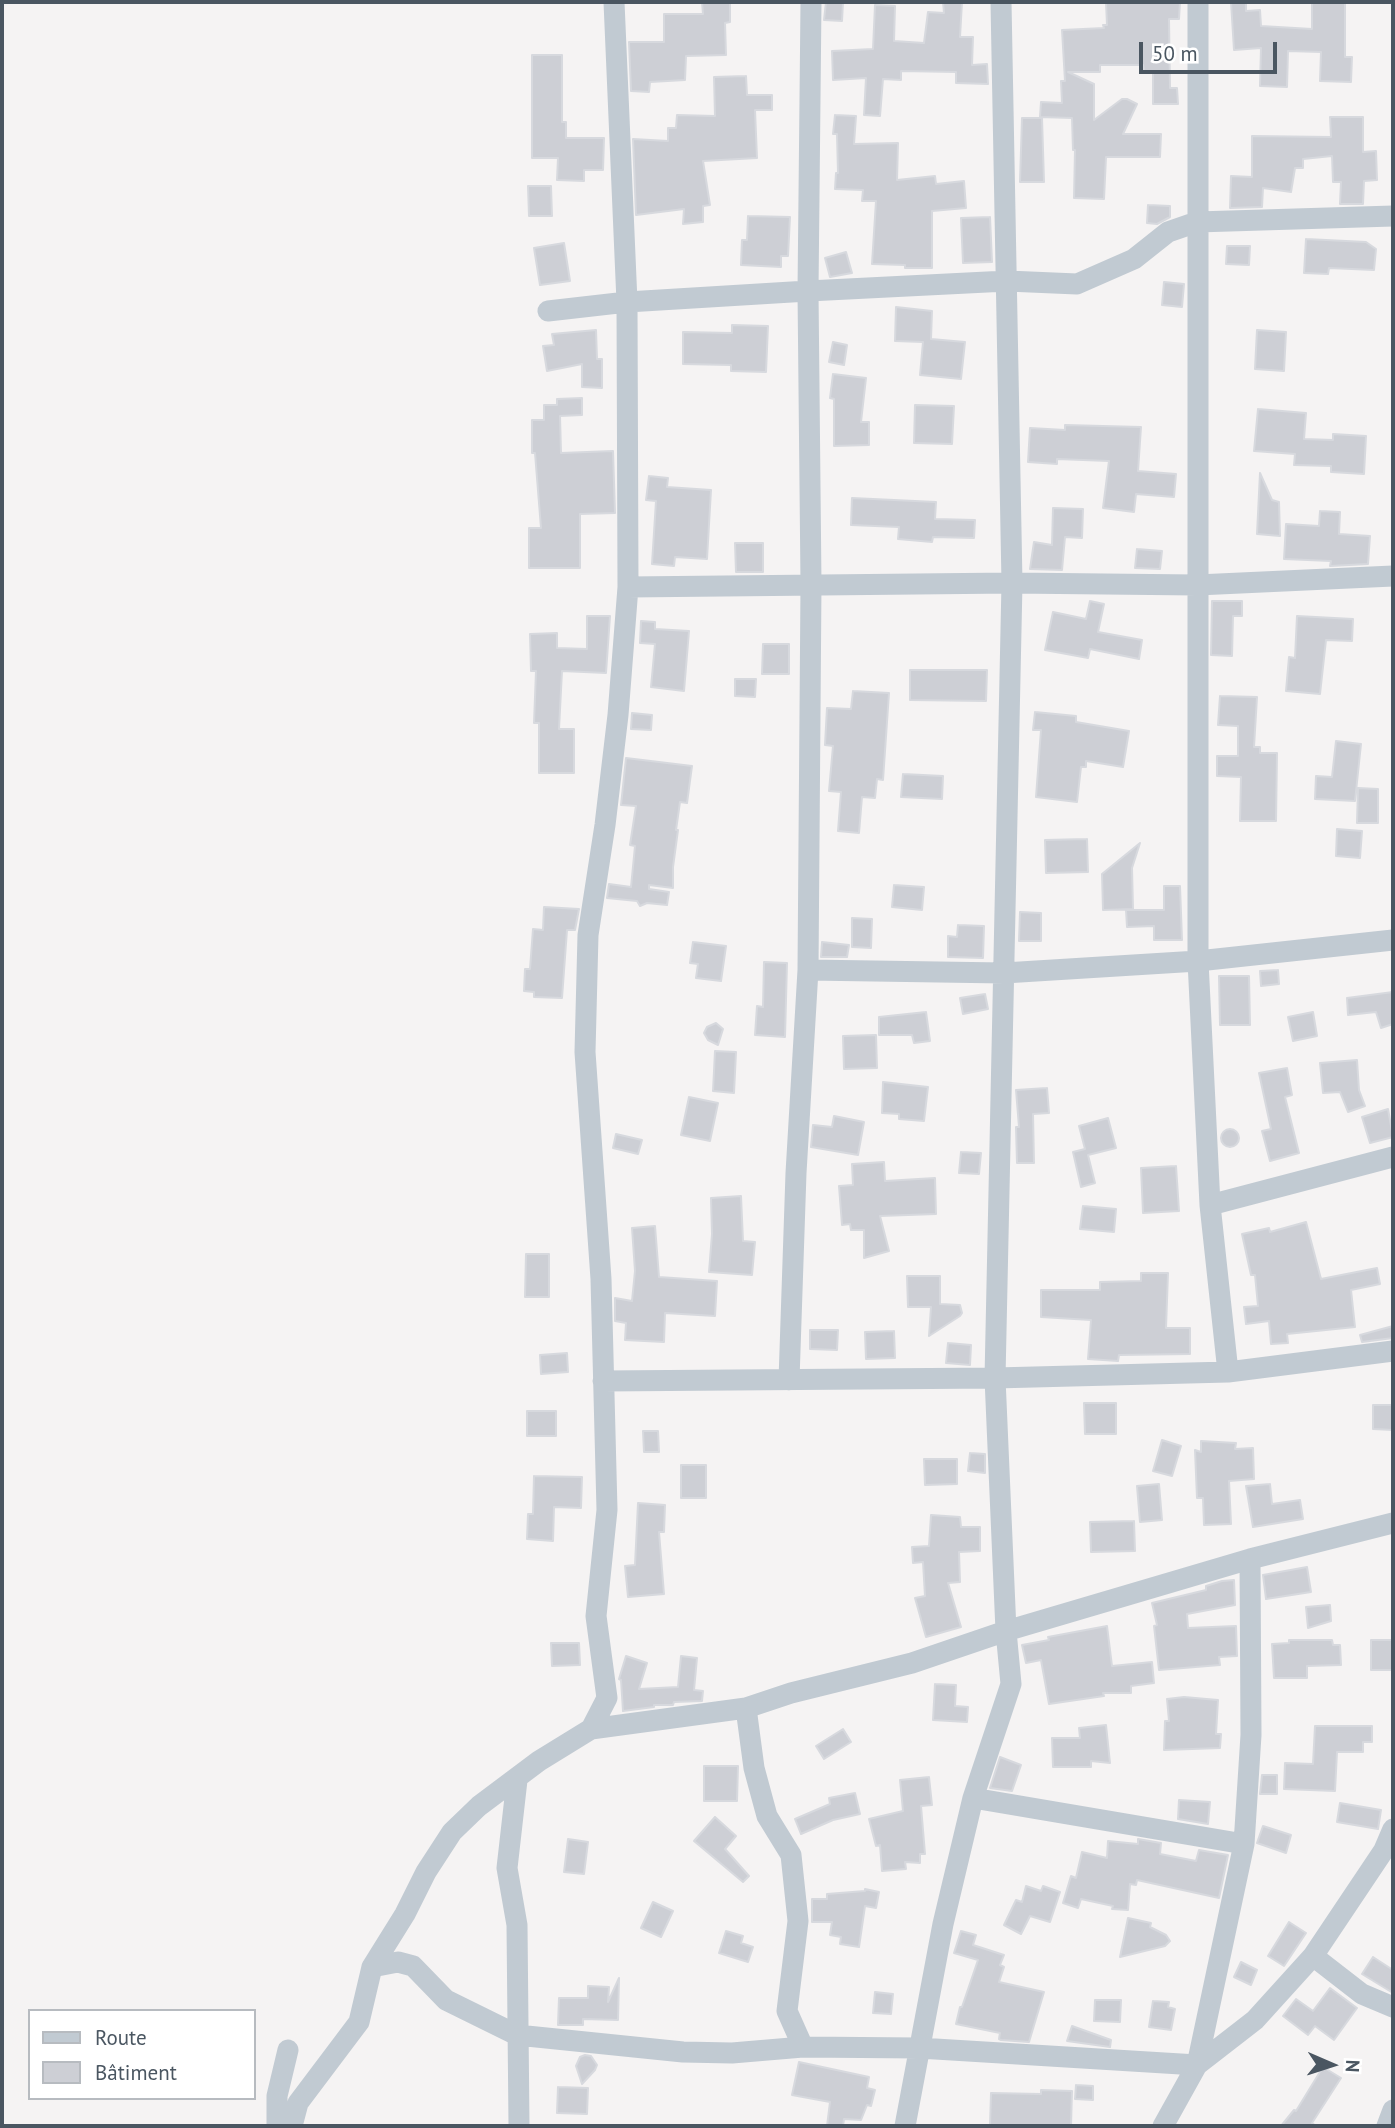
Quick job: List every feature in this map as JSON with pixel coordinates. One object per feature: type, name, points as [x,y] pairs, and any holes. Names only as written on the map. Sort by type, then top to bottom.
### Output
[{"type":"street","points":[[591,1729],[607,1698],[596,1616],[607,1510],[601,1279],[585,1052],[588,935],[618,715],[628,587],[626,302],[614,2]]},
{"type":"street","points":[[789,1380],[796,1173],[808,970],[811,584],[808,291],[811,2]]},
{"type":"street","points":[[905,2126],[943,1924],[973,1798],[1011,1684],[1006,1631],[995,1378],[1012,583],[1001,2]]},
{"type":"street","points":[[1198,2],[1198,961],[1210,1205],[1228,1372]]},
{"type":"street","points":[[548,311],[626,302],[808,291],[1007,281],[1077,284],[1134,260],[1168,232],[1197,222],[1393,216]]},
{"type":"street","points":[[628,587],[1012,583],[1197,585],[1393,576]]},
{"type":"street","points":[[808,970],[1004,973],[1198,961],[1393,940]]},
{"type":"street","points":[[1210,1205],[1393,1157]]},
{"type":"street","points":[[603,1381],[995,1378],[1228,1372],[1393,1351]]},
{"type":"street","points":[[292,2126],[298,2103],[359,2022],[372,1967],[452,1832],[479,1806],[539,1761],[591,1729],[746,1708],[791,1693],[912,1663],[1006,1631],[1250,1559],[1393,1523]]},
{"type":"street","points":[[1163,2126],[1196,2064],[1244,1844],[1251,1735],[1250,1559]]},
{"type":"street","points":[[746,1708],[754,1768],[767,1816],[791,1855],[798,1921],[787,2011],[803,2048]]},
{"type":"street","points":[[517,1780],[507,1868],[517,1926],[519,2126]]},
{"type":"street","points":[[973,1798],[1244,1844]]},
{"type":"street","points":[[372,1967],[398,1962],[413,1966],[446,2000],[517,2035],[683,2052],[732,2053],[803,2048],[919,2049],[1196,2064],[1255,2020],[1313,1956],[1389,1851],[1393,1829]]},
{"type":"street","points":[[1313,1956],[1362,1994],[1393,2007]]},
{"type":"street","points":[[276,2126],[277,2096],[288,2050]]},
{"type":"street","points":[[1387,2126],[1393,2110]]},
{"type":"building","points":[[702,2],[730,2],[730,22],[725,23],[726,55],[686,56],[685,80],[650,82],[649,92],[631,91],[629,42],[664,42],[664,14],[703,14]]},
{"type":"building","points":[[826,2],[843,2],[842,21],[824,20]]},
{"type":"building","points":[[943,2],[962,2],[960,37],[973,37],[972,65],[987,64],[988,84],[956,83],[956,72],[901,71],[901,80],[883,79],[880,116],[864,115],[866,78],[833,80],[832,51],[873,49],[875,5],[895,6],[894,41],[924,43],[928,12],[944,13]]},
{"type":"building","points":[[1106,2],[1180,2],[1179,19],[1169,19],[1170,88],[1177,88],[1178,104],[1153,104],[1153,72],[1144,72],[1143,65],[1100,65],[1100,72],[1068,72],[1094,84],[1094,120],[1122,99],[1127,99],[1137,104],[1123,134],[1161,134],[1160,157],[1106,157],[1104,199],[1074,198],[1075,150],[1072,118],[1040,117],[1041,102],[1062,103],[1061,81],[1065,81],[1062,30],[1104,28],[1103,25],[1107,25]]},
{"type":"building","points":[[1231,2],[1246,2],[1246,11],[1260,10],[1261,26],[1312,29],[1312,2],[1345,2],[1345,57],[1352,57],[1351,82],[1320,81],[1321,52],[1288,51],[1287,87],[1260,86],[1261,48],[1234,50]]},
{"type":"building","points":[[532,55],[562,55],[562,122],[566,122],[566,138],[604,138],[603,170],[584,170],[584,181],[557,180],[558,158],[532,158]]},
{"type":"building","points":[[746,76],[747,95],[772,95],[772,110],[755,110],[757,158],[703,161],[710,205],[703,206],[703,222],[683,224],[684,209],[636,215],[633,139],[668,141],[668,128],[676,128],[677,115],[715,116],[714,77]]},
{"type":"building","points":[[835,115],[856,116],[854,144],[898,143],[897,180],[935,176],[936,184],[964,181],[966,208],[932,211],[932,268],[872,264],[876,201],[862,201],[863,190],[835,189],[838,173],[837,134],[833,134]]},
{"type":"building","points":[[1330,117],[1363,117],[1363,152],[1376,151],[1377,180],[1364,181],[1363,204],[1340,204],[1341,182],[1333,182],[1332,156],[1303,159],[1303,168],[1295,168],[1291,192],[1263,188],[1262,207],[1230,208],[1231,176],[1252,177],[1252,136],[1331,137]]},
{"type":"building","points":[[1022,118],[1042,118],[1044,182],[1020,182]]},
{"type":"building","points":[[528,186],[551,186],[552,216],[529,216]]},
{"type":"building","points":[[1148,205],[1170,206],[1170,217],[1157,224],[1147,223]]},
{"type":"building","points":[[748,216],[790,217],[788,256],[781,256],[781,267],[741,265],[742,240],[747,240]]},
{"type":"building","points":[[990,217],[992,262],[963,263],[961,218]]},
{"type":"building","points":[[1306,239],[1366,242],[1376,249],[1374,270],[1329,268],[1328,274],[1304,273]]},
{"type":"building","points":[[564,243],[570,281],[540,285],[534,248]]},
{"type":"building","points":[[1227,246],[1250,246],[1249,265],[1226,264]]},
{"type":"building","points":[[846,252],[852,273],[830,277],[825,258]]},
{"type":"building","points":[[1164,282],[1184,284],[1182,307],[1162,305]]},
{"type":"building","points":[[896,307],[932,311],[931,339],[965,342],[961,379],[920,375],[923,342],[895,341]]},
{"type":"building","points":[[732,325],[768,326],[766,372],[731,371],[731,365],[683,364],[683,332],[732,333]]},
{"type":"building","points":[[596,330],[597,359],[602,359],[602,388],[582,387],[582,364],[547,371],[543,346],[554,345],[552,334]]},
{"type":"building","points":[[1257,330],[1286,332],[1284,371],[1255,369]]},
{"type":"building","points":[[833,342],[847,345],[844,365],[829,362]]},
{"type":"building","points":[[833,374],[866,378],[861,422],[869,422],[869,445],[834,446],[834,399],[830,398]]},
{"type":"building","points":[[582,398],[582,415],[560,416],[561,453],[613,451],[615,513],[580,514],[580,568],[529,568],[529,528],[541,528],[535,453],[532,453],[532,420],[544,420],[544,405],[557,405],[557,399]]},
{"type":"building","points":[[915,405],[954,406],[952,444],[914,443]]},
{"type":"building","points":[[1258,409],[1306,413],[1304,439],[1333,440],[1333,434],[1366,436],[1364,474],[1331,472],[1331,466],[1294,465],[1295,454],[1254,451]]},
{"type":"building","points":[[1065,425],[1141,427],[1138,471],[1176,474],[1174,497],[1136,494],[1134,512],[1103,508],[1109,461],[1057,459],[1057,464],[1028,462],[1030,428],[1065,430]]},
{"type":"building","points":[[1260,473],[1272,500],[1279,502],[1280,536],[1257,534]]},
{"type":"building","points":[[649,476],[668,478],[667,487],[711,490],[707,559],[675,557],[674,566],[652,564],[656,501],[646,500]]},
{"type":"building","points":[[852,498],[936,502],[935,519],[975,520],[974,538],[933,537],[932,542],[898,539],[899,527],[851,525]]},
{"type":"building","points":[[1053,508],[1083,509],[1082,538],[1065,537],[1062,570],[1030,569],[1034,542],[1052,545]]},
{"type":"building","points":[[1320,511],[1340,512],[1339,534],[1370,536],[1368,564],[1330,566],[1331,561],[1284,559],[1286,524],[1319,526]]},
{"type":"building","points":[[735,543],[763,543],[763,572],[736,572]]},
{"type":"building","points":[[1137,549],[1162,551],[1160,569],[1135,568]]},
{"type":"building","points":[[1090,601],[1104,604],[1098,632],[1142,640],[1139,659],[1090,649],[1088,658],[1045,650],[1053,612],[1086,619]]},
{"type":"building","points":[[1212,601],[1242,601],[1242,616],[1233,616],[1232,656],[1211,655]]},
{"type":"building","points":[[587,616],[610,616],[606,673],[562,671],[559,729],[574,729],[574,773],[539,773],[539,723],[534,723],[536,671],[531,671],[530,634],[557,633],[557,648],[587,649]]},
{"type":"building","points":[[1297,616],[1353,619],[1352,641],[1326,640],[1320,694],[1286,691],[1289,657],[1295,658]]},
{"type":"building","points":[[641,621],[655,622],[655,629],[689,631],[684,691],[651,687],[655,644],[640,643]]},
{"type":"building","points":[[763,644],[789,644],[789,674],[762,674]]},
{"type":"building","points":[[910,670],[987,670],[986,701],[910,700]]},
{"type":"building","points":[[735,679],[756,679],[755,697],[735,696]]},
{"type":"building","points":[[853,691],[889,693],[883,780],[877,779],[875,798],[862,797],[859,833],[838,831],[841,792],[829,791],[833,746],[825,745],[827,708],[851,709]]},
{"type":"building","points":[[1220,696],[1257,697],[1254,747],[1260,747],[1260,753],[1277,753],[1276,821],[1240,821],[1241,777],[1217,776],[1217,756],[1238,756],[1238,726],[1218,725]]},
{"type":"building","points":[[1035,712],[1076,716],[1076,722],[1129,731],[1123,767],[1086,761],[1086,767],[1081,767],[1077,802],[1036,797],[1041,730],[1033,730]]},
{"type":"building","points":[[632,713],[652,715],[651,730],[631,729]]},
{"type":"building","points":[[1336,741],[1361,744],[1355,801],[1315,799],[1316,776],[1332,777]]},
{"type":"building","points":[[626,758],[692,766],[687,803],[680,802],[673,888],[649,885],[649,889],[669,892],[667,905],[647,903],[640,906],[637,901],[607,898],[609,884],[631,887],[635,846],[630,845],[636,806],[621,805]]},
{"type":"building","points":[[903,774],[943,776],[942,799],[901,797]]},
{"type":"building","points":[[1358,788],[1378,789],[1378,823],[1357,823]]},
{"type":"building","points":[[1337,829],[1362,831],[1360,858],[1336,856]]},
{"type":"building","points":[[1087,839],[1088,872],[1046,873],[1045,840]]},
{"type":"building","points":[[1140,843],[1132,868],[1133,909],[1103,910],[1102,874]]},
{"type":"building","points":[[894,885],[924,887],[922,910],[892,907]]},
{"type":"building","points":[[1164,886],[1180,886],[1182,940],[1154,940],[1154,926],[1127,927],[1126,910],[1164,910]]},
{"type":"building","points":[[544,907],[579,909],[575,930],[567,930],[562,998],[534,997],[534,992],[524,991],[525,969],[530,969],[533,929],[543,930]]},
{"type":"building","points":[[1020,912],[1041,913],[1041,941],[1019,941]]},
{"type":"building","points":[[852,918],[872,919],[871,948],[852,947]]},
{"type":"building","points":[[958,925],[984,926],[983,958],[948,957],[948,936],[957,937]]},
{"type":"building","points":[[693,942],[726,946],[721,981],[696,978],[698,964],[690,963]]},
{"type":"building","points":[[822,942],[849,945],[847,957],[821,957]]},
{"type":"building","points":[[764,962],[787,963],[785,1037],[755,1035],[757,1006],[763,1007]]},
{"type":"building","points":[[1278,970],[1279,984],[1261,986],[1260,971]]},
{"type":"building","points":[[1219,976],[1249,976],[1250,1025],[1220,1025]]},
{"type":"building","points":[[1393,992],[1393,1024],[1381,1028],[1376,1012],[1348,1015],[1347,998]]},
{"type":"building","points":[[985,994],[988,1009],[963,1014],[960,998]]},
{"type":"building","points":[[926,1012],[930,1041],[914,1043],[912,1035],[879,1035],[879,1017]]},
{"type":"building","points":[[1313,1012],[1317,1036],[1293,1041],[1288,1017]]},
{"type":"building","points":[[716,1023],[723,1029],[718,1045],[708,1040],[704,1033],[707,1027]]},
{"type":"building","points":[[876,1035],[877,1068],[844,1069],[843,1036]]},
{"type":"building","points":[[715,1051],[736,1052],[734,1093],[713,1091]]},
{"type":"building","points":[[1357,1060],[1359,1090],[1365,1106],[1348,1112],[1340,1092],[1323,1093],[1320,1063]]},
{"type":"building","points":[[1287,1068],[1292,1095],[1285,1097],[1299,1153],[1270,1161],[1262,1131],[1271,1129],[1259,1073]]},
{"type":"building","points":[[883,1082],[928,1087],[924,1121],[899,1119],[899,1114],[882,1113]]},
{"type":"building","points":[[1047,1088],[1049,1113],[1033,1114],[1034,1163],[1017,1163],[1016,1127],[1019,1127],[1016,1090]]},
{"type":"building","points":[[689,1097],[718,1103],[710,1141],[681,1135]]},
{"type":"building","points":[[1388,1109],[1393,1137],[1370,1143],[1362,1117]]},
{"type":"building","points":[[834,1116],[864,1122],[858,1155],[811,1147],[813,1125],[832,1127]]},
{"type":"building","points":[[1108,1118],[1116,1148],[1088,1155],[1095,1183],[1081,1187],[1073,1152],[1085,1149],[1079,1126]]},
{"type":"building","points":[[1226,1129],[1234,1129],[1239,1138],[1237,1145],[1226,1147],[1221,1142],[1221,1134]]},
{"type":"building","points":[[616,1134],[642,1140],[638,1154],[613,1148]]},
{"type":"building","points":[[961,1152],[981,1153],[979,1174],[959,1173]]},
{"type":"building","points":[[884,1162],[885,1181],[935,1178],[936,1214],[880,1216],[889,1251],[864,1258],[864,1230],[851,1230],[850,1224],[842,1225],[839,1186],[853,1185],[852,1164]]},
{"type":"building","points":[[1176,1166],[1179,1211],[1143,1213],[1141,1168]]},
{"type":"building","points":[[741,1196],[743,1241],[755,1242],[752,1275],[709,1272],[711,1198]]},
{"type":"building","points":[[1083,1206],[1116,1209],[1114,1232],[1080,1229]]},
{"type":"building","points":[[1306,1222],[1321,1279],[1377,1268],[1380,1284],[1351,1290],[1355,1327],[1287,1334],[1288,1343],[1271,1344],[1269,1321],[1246,1324],[1244,1307],[1258,1306],[1255,1275],[1251,1275],[1242,1234],[1269,1228],[1270,1232]]},
{"type":"building","points":[[655,1226],[659,1277],[717,1281],[715,1316],[665,1313],[664,1342],[625,1340],[626,1323],[615,1321],[615,1298],[632,1301],[635,1271],[632,1228]]},
{"type":"building","points":[[526,1254],[549,1254],[549,1297],[525,1297]]},
{"type":"building","points":[[1141,1273],[1168,1273],[1166,1328],[1190,1328],[1190,1354],[1119,1355],[1118,1361],[1088,1359],[1091,1320],[1041,1317],[1041,1290],[1100,1290],[1100,1282],[1141,1281]]},
{"type":"building","points":[[907,1276],[940,1276],[940,1304],[960,1305],[960,1316],[929,1336],[931,1307],[908,1307]]},
{"type":"building","points":[[1393,1326],[1393,1338],[1362,1342],[1360,1335]]},
{"type":"building","points":[[810,1330],[838,1330],[837,1350],[810,1349]]},
{"type":"building","points":[[894,1331],[895,1358],[866,1359],[865,1332]]},
{"type":"building","points":[[948,1343],[971,1345],[970,1365],[946,1363]]},
{"type":"building","points":[[567,1353],[568,1372],[541,1374],[540,1355]]},
{"type":"building","points":[[1084,1403],[1116,1403],[1116,1434],[1085,1434]]},
{"type":"building","points":[[1373,1405],[1393,1405],[1393,1430],[1373,1429]]},
{"type":"building","points":[[527,1411],[556,1411],[556,1436],[527,1436]]},
{"type":"building","points":[[643,1431],[658,1431],[659,1452],[644,1452]]},
{"type":"building","points":[[1162,1440],[1181,1446],[1172,1476],[1153,1471]]},
{"type":"building","points":[[1201,1441],[1236,1443],[1235,1449],[1253,1448],[1254,1479],[1229,1481],[1231,1524],[1204,1525],[1203,1498],[1197,1498],[1195,1450],[1201,1452]]},
{"type":"building","points":[[970,1453],[985,1454],[985,1473],[968,1471]]},
{"type":"building","points":[[924,1459],[957,1459],[957,1484],[925,1485]]},
{"type":"building","points":[[681,1465],[706,1465],[706,1498],[681,1498]]},
{"type":"building","points":[[534,1476],[582,1477],[581,1508],[554,1507],[553,1541],[527,1539],[528,1514],[533,1514]]},
{"type":"building","points":[[1159,1484],[1162,1520],[1140,1522],[1137,1486]]},
{"type":"building","points":[[1270,1484],[1272,1504],[1300,1500],[1303,1519],[1253,1527],[1246,1486]]},
{"type":"building","points":[[638,1503],[665,1505],[664,1532],[659,1532],[664,1594],[628,1597],[625,1566],[635,1565]]},
{"type":"building","points":[[931,1515],[960,1517],[961,1527],[980,1527],[980,1551],[959,1552],[960,1582],[948,1583],[961,1627],[926,1637],[915,1598],[925,1596],[923,1562],[913,1563],[912,1547],[929,1546]]},
{"type":"building","points":[[1134,1521],[1135,1551],[1091,1552],[1090,1522]]},
{"type":"building","points":[[1307,1567],[1311,1592],[1266,1599],[1263,1575]]},
{"type":"building","points":[[1234,1580],[1235,1605],[1187,1614],[1188,1628],[1236,1626],[1237,1656],[1219,1657],[1220,1665],[1159,1670],[1154,1626],[1157,1625],[1152,1603],[1206,1590],[1206,1586],[1222,1581]]},
{"type":"building","points":[[1330,1605],[1331,1621],[1308,1628],[1306,1607]]},
{"type":"building","points":[[1107,1626],[1112,1666],[1152,1662],[1154,1683],[1131,1686],[1131,1693],[1103,1693],[1104,1696],[1049,1704],[1041,1660],[1026,1663],[1022,1645],[1049,1640],[1048,1637]]},
{"type":"building","points":[[1289,1640],[1332,1640],[1333,1645],[1340,1645],[1341,1665],[1307,1666],[1307,1678],[1274,1678],[1272,1644],[1289,1643]]},
{"type":"building","points":[[1371,1640],[1393,1640],[1393,1670],[1371,1670]]},
{"type":"building","points":[[551,1643],[579,1643],[580,1665],[552,1666]]},
{"type":"building","points":[[626,1656],[647,1663],[639,1689],[678,1687],[681,1656],[697,1658],[694,1690],[703,1691],[702,1701],[674,1702],[673,1705],[654,1705],[623,1711],[619,1679]]},
{"type":"building","points":[[935,1684],[956,1685],[955,1706],[968,1707],[967,1722],[933,1720]]},
{"type":"building","points":[[1184,1697],[1218,1700],[1216,1734],[1221,1734],[1220,1748],[1164,1750],[1165,1721],[1169,1721],[1167,1699]]},
{"type":"building","points":[[1106,1725],[1110,1763],[1091,1761],[1091,1767],[1053,1767],[1052,1738],[1080,1738],[1079,1728]]},
{"type":"building","points":[[1315,1726],[1372,1726],[1372,1742],[1363,1742],[1363,1752],[1337,1752],[1335,1791],[1284,1789],[1285,1763],[1313,1764]]},
{"type":"building","points":[[843,1729],[851,1742],[824,1759],[816,1746]]},
{"type":"building","points":[[1000,1757],[1021,1765],[1012,1791],[990,1788]]},
{"type":"building","points":[[704,1766],[738,1766],[737,1801],[704,1801]]},
{"type":"building","points":[[1262,1775],[1277,1775],[1277,1794],[1260,1794]]},
{"type":"building","points":[[929,1777],[932,1805],[921,1806],[925,1854],[920,1854],[920,1863],[905,1862],[906,1869],[882,1871],[880,1845],[876,1846],[869,1819],[903,1811],[900,1780]]},
{"type":"building","points":[[855,1793],[860,1814],[833,1820],[801,1834],[795,1819],[830,1804],[829,1798]]},
{"type":"building","points":[[1179,1800],[1210,1802],[1208,1824],[1178,1819]]},
{"type":"building","points":[[1340,1803],[1381,1810],[1378,1829],[1337,1822]]},
{"type":"building","points":[[715,1817],[736,1836],[725,1849],[749,1876],[743,1882],[694,1841]]},
{"type":"building","points":[[1263,1826],[1291,1835],[1286,1853],[1257,1843]]},
{"type":"building","points":[[568,1839],[588,1842],[584,1874],[564,1872]]},
{"type":"building","points":[[1138,1839],[1161,1843],[1160,1854],[1196,1861],[1199,1850],[1228,1855],[1219,1898],[1137,1880],[1136,1885],[1130,1884],[1128,1910],[1112,1909],[1113,1906],[1081,1899],[1078,1908],[1063,1903],[1071,1876],[1076,1878],[1082,1852],[1107,1858],[1108,1841],[1138,1844]]},
{"type":"building","points":[[1026,1886],[1041,1891],[1043,1886],[1060,1892],[1050,1922],[1030,1916],[1021,1934],[1004,1925],[1016,1900],[1022,1902]]},
{"type":"building","points":[[865,1889],[879,1892],[876,1908],[865,1906],[859,1947],[840,1944],[841,1937],[830,1935],[832,1922],[812,1922],[812,1899],[827,1899],[827,1894]]},
{"type":"building","points":[[653,1902],[673,1911],[661,1937],[641,1928]]},
{"type":"building","points":[[1128,1918],[1151,1923],[1150,1927],[1166,1935],[1170,1941],[1165,1946],[1120,1957]]},
{"type":"building","points":[[1289,1922],[1306,1933],[1284,1966],[1268,1956]]},
{"type":"building","points":[[726,1931],[743,1936],[741,1943],[753,1947],[748,1962],[719,1953]]},
{"type":"building","points":[[961,1931],[976,1935],[973,1945],[1004,1955],[1000,1965],[1004,1967],[999,1982],[1044,1992],[1029,2042],[1001,2040],[1000,2033],[956,2024],[978,1960],[954,1953]]},
{"type":"building","points":[[1373,1957],[1393,1970],[1393,1993],[1362,1974]]},
{"type":"building","points":[[1241,1962],[1257,1970],[1251,1985],[1234,1977]]},
{"type":"building","points":[[619,1978],[618,2020],[583,2019],[583,2025],[558,2025],[559,1998],[588,1998],[588,1986],[609,1987],[608,2002]]},
{"type":"building","points":[[1330,1988],[1357,2008],[1334,2040],[1315,2026],[1308,2035],[1283,2016],[1296,1999],[1313,2011]]},
{"type":"building","points":[[875,1992],[893,1994],[891,2014],[873,2013]]},
{"type":"building","points":[[1095,2000],[1121,2000],[1120,2022],[1094,2021]]},
{"type":"building","points":[[1153,2001],[1169,2002],[1168,2007],[1175,2009],[1171,2030],[1149,2027]]},
{"type":"building","points":[[1072,2026],[1111,2040],[1110,2047],[1067,2041]]},
{"type":"building","points":[[591,2056],[597,2065],[582,2084],[576,2066],[580,2057]]},
{"type":"building","points":[[799,2062],[869,2077],[867,2088],[875,2090],[871,2106],[867,2105],[861,2120],[844,2119],[843,2126],[827,2126],[830,2102],[792,2095]]},
{"type":"building","points":[[1323,2067],[1341,2078],[1312,2123],[1316,2126],[1281,2126],[1294,2110],[1296,2111]]},
{"type":"building","points":[[1076,2085],[1093,2086],[1093,2100],[1075,2099]]},
{"type":"building","points":[[558,2087],[588,2088],[587,2114],[557,2113]]},
{"type":"building","points":[[1041,2090],[1072,2091],[1071,2126],[990,2126],[991,2093],[1041,2094]]}]
